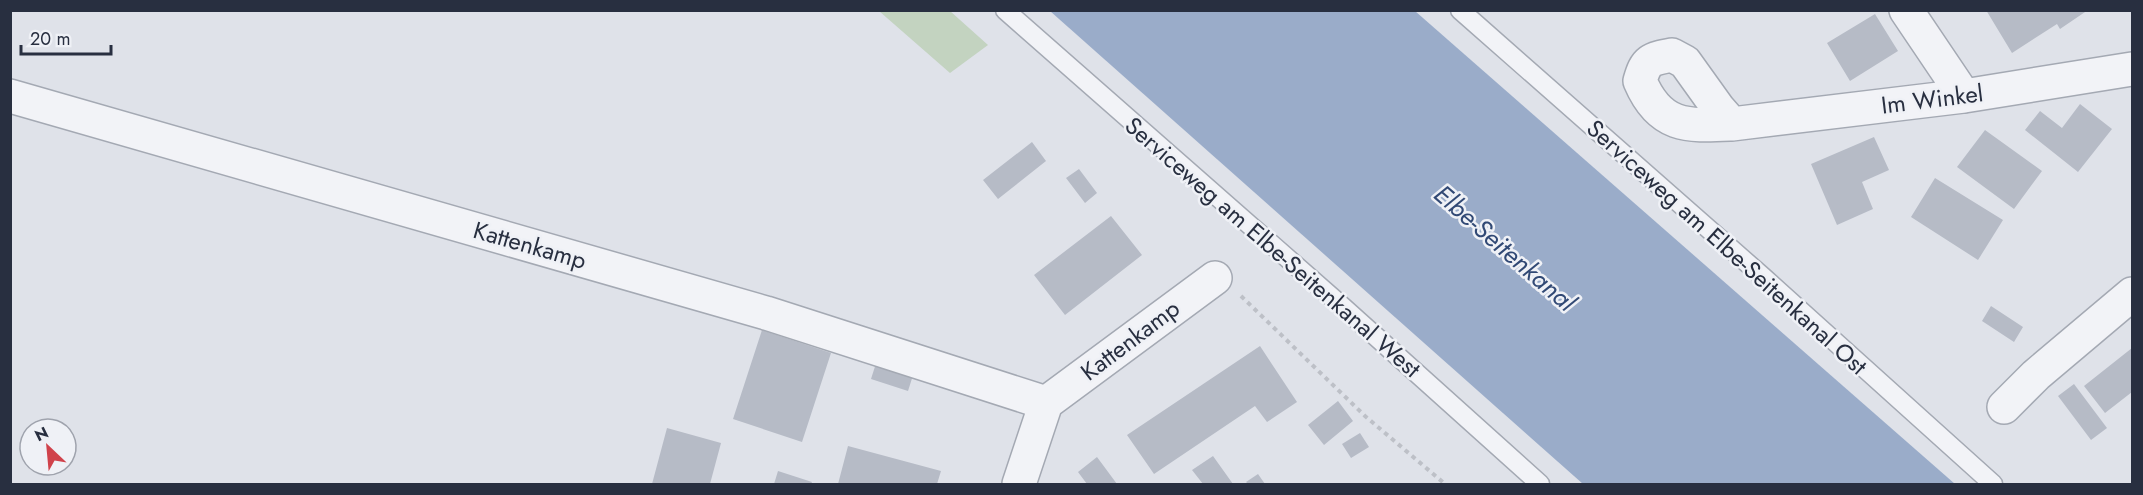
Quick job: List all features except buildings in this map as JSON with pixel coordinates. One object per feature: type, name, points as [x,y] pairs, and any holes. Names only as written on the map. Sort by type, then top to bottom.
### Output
[{"type":"street","points":[[1906,10],[1964,96]]},
{"type":"street","name":"Im Winkel","points":[[1732,124],[1964,96],[2133,69]]},
{"type":"street","name":"Kattenkamp","points":[[10,96],[766,313],[1046,403],[1227,286]]},
{"type":"street","points":[[2004,407],[2036,375],[2133,294]]},
{"type":"street","points":[[1019,484],[1046,403]]},
{"type":"lane","name":"Serviceweg am Elbe-Seitenkanal West","points":[[1005,10],[1343,307],[1540,484]]},
{"type":"lane","name":"Serviceweg am Elbe-Seitenkanal Ost","points":[[1460,10],[1762,276],[1993,484]]},
{"type":"path","points":[[1227,286],[1365,416],[1445,484]]},
{"type":"green space","points":[[879,11],[950,11],[988,45],[950,73]]},
{"type":"water","name":"Elbe-Seitenkanal","points":[[1050,11],[1415,11],[1955,484],[1583,484]]}]
